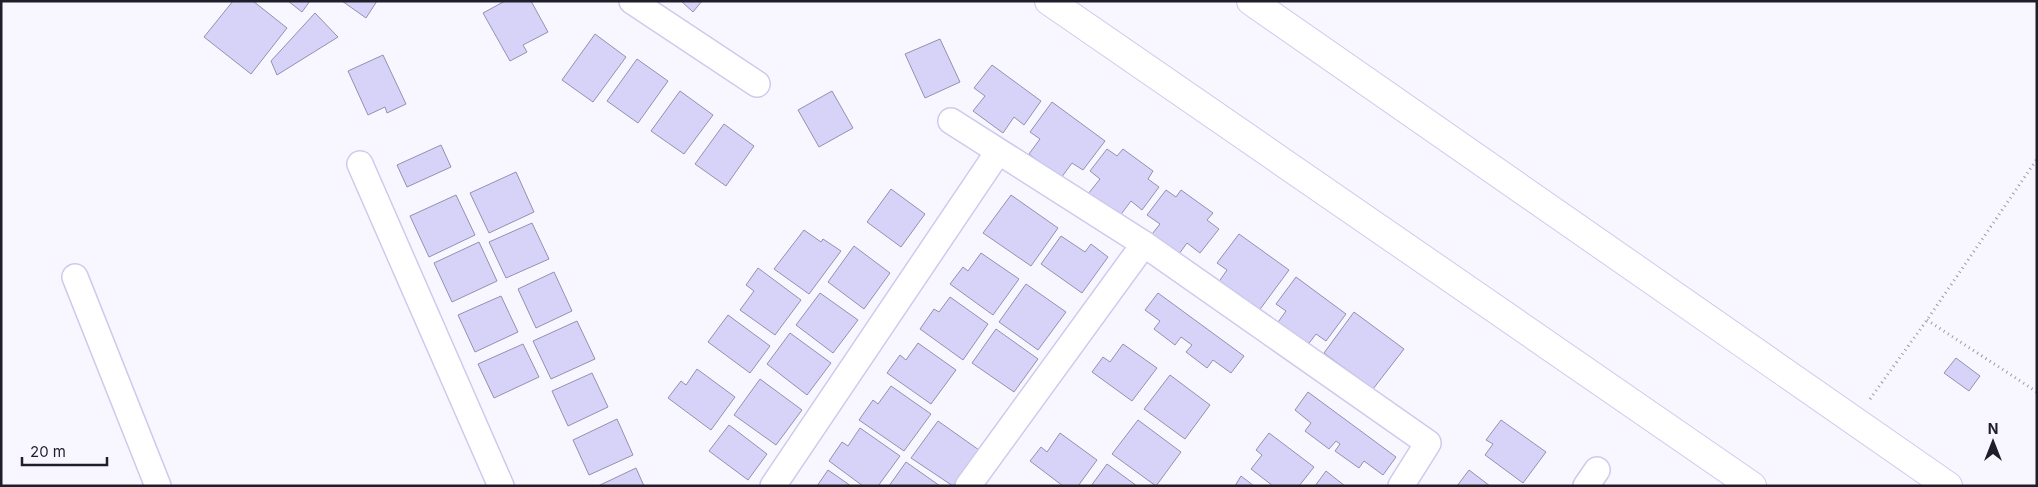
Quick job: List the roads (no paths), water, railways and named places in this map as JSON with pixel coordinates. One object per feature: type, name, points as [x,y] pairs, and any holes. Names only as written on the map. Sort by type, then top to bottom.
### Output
[{"type":"highway","points":[[1049,1],[1752,486]]},
{"type":"highway","points":[[1251,1],[1948,486]]},
{"type":"street","points":[[632,1],[757,84]]},
{"type":"street","points":[[951,121],[1144,244],[1428,443],[1401,486]]},
{"type":"street","points":[[773,486],[998,152]]},
{"type":"street","points":[[360,164],[501,486]]},
{"type":"street","points":[[968,486],[1144,244]]},
{"type":"street","points":[[75,277],[158,486]]}]
